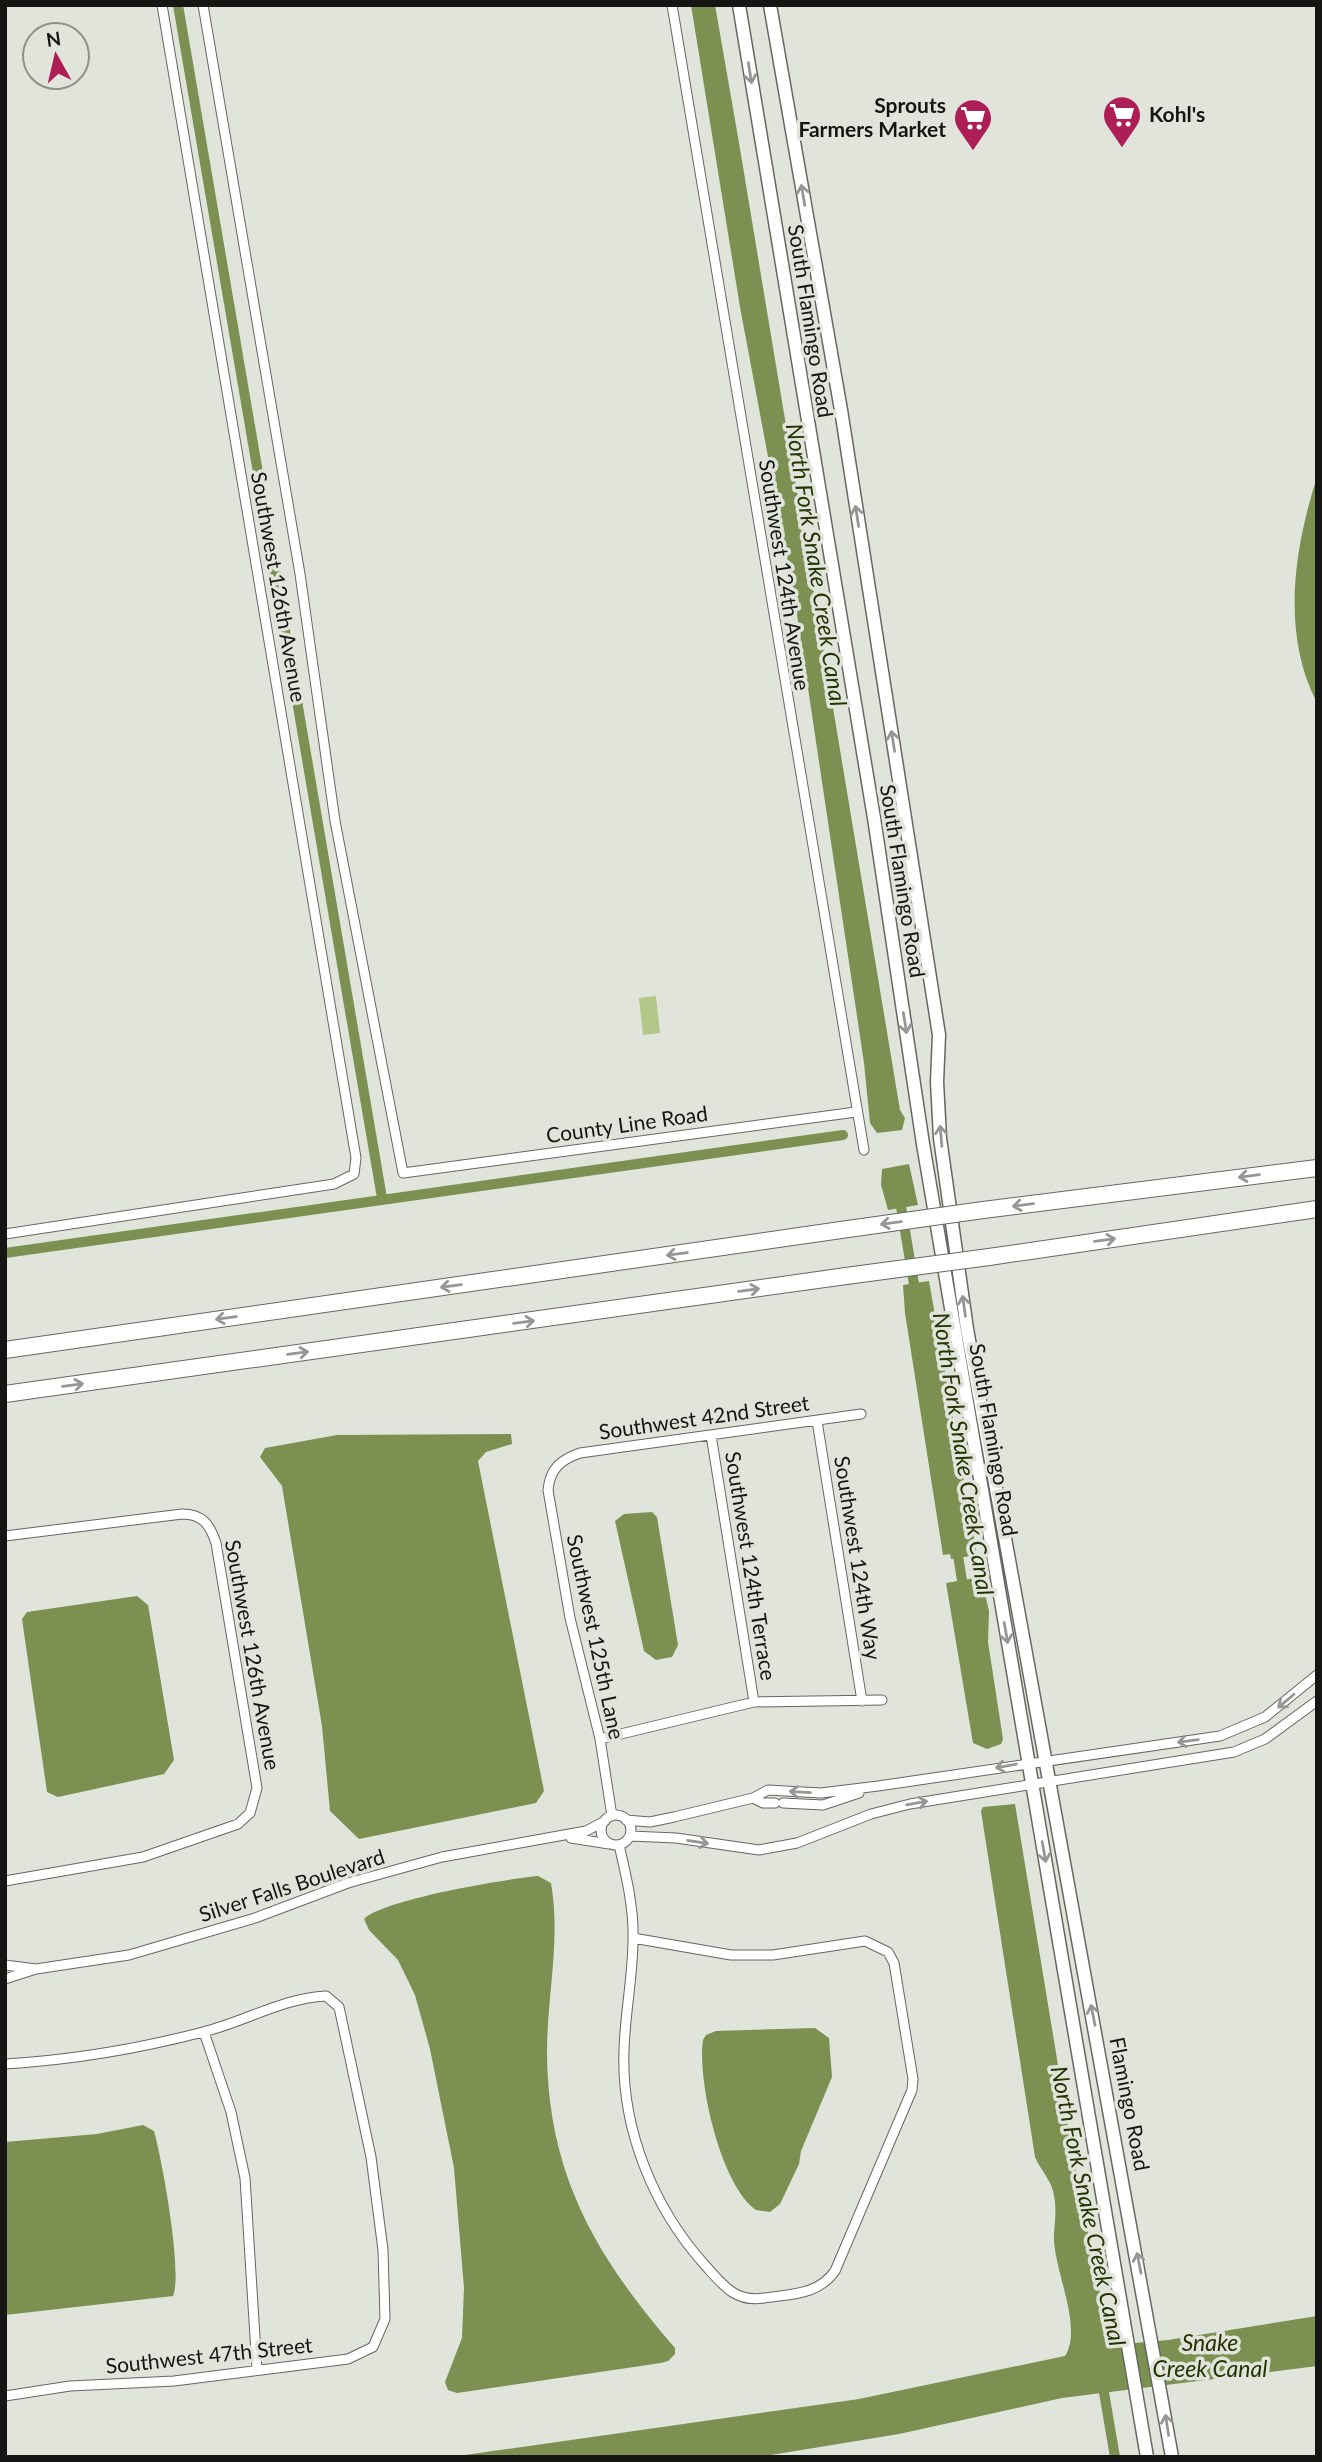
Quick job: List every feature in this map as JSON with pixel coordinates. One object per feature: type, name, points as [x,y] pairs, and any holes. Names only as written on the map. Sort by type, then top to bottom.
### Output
[{"type":"highway","points":[[5,1350],[983,1210],[1317,1168]]},
{"type":"highway","points":[[5,1394],[1317,1209]]},
{"type":"main road","name":"South Flamingo Road","points":[[739,5],[874,818],[929,1182],[1028,1762]]},
{"type":"main road","name":"South Flamingo Road","points":[[770,5],[841,410],[939,1035],[940,1138],[967,1329],[1048,1759]]},
{"type":"main road","name":"Flamingo Road","points":[[1048,1759],[1172,2457]]},
{"type":"main road","name":"Flamingo Road","points":[[1028,1762],[1147,2457]]},
{"type":"street","name":"Southwest 126th Avenue","points":[[5,1234],[334,1184],[354,1174],[354,1146],[162,5]]},
{"type":"street","name":"Southwest 126th Avenue","points":[[203,5],[300,574],[335,821],[402,1173]]},
{"type":"street","name":"Southwest 124th Avenue","points":[[672,5],[864,1150]]},
{"type":"street","name":"County Line Road","points":[[402,1173],[856,1112]]},
{"type":"street","name":"Southwest 42nd Street","points":[[556,1466],[566,1458],[580,1454],[861,1414]]},
{"type":"street","name":"Southwest 124th Way","points":[[817,1420],[862,1701]]},
{"type":"street","name":"Southwest 124th Terrace","points":[[710,1435],[754,1702]]},
{"type":"street","name":"Southwest 125th Lane","points":[[556,1466],[549,1477],[548,1490],[570,1618],[600,1739],[609,1818]]},
{"type":"street","name":"Southwest 126th Avenue","points":[[5,1536],[182,1514],[193,1514],[203,1519],[212,1528],[216,1543],[257,1788],[250,1813],[238,1824],[143,1857],[5,1881]]},
{"type":"street","points":[[633,1938],[731,1955],[814,1950],[851,1941],[877,1945],[888,1952],[894,1964],[913,2079],[912,2090],[835,2271],[825,2284],[812,2291],[757,2300],[730,2293],[690,2249],[657,2197],[640,2153],[628,2109],[624,2053],[633,1938],[627,1878],[615,1844],[601,1833],[609,1818],[650,1822],[753,1798],[768,1790],[821,1793],[878,1787],[1048,1759],[1196,1740],[1239,1730],[1276,1709],[1317,1675]]},
{"type":"street","points":[[600,1739],[754,1702],[882,1700]]},
{"type":"street","points":[[615,1844],[630,1836],[676,1838],[759,1850],[797,1843],[871,1814],[910,1804],[1234,1752],[1265,1739],[1317,1701]]},
{"type":"street","points":[[753,1798],[763,1803],[823,1805],[878,1787]]},
{"type":"street","name":"Silver Falls Boulevard","points":[[5,1979],[36,1969],[129,1955],[255,1918],[348,1884],[442,1857],[559,1837],[597,1828],[609,1818]]},
{"type":"street","points":[[626,1820],[631,1828],[630,1836]]},
{"type":"street","name":"Silver Falls Boulevard","points":[[559,1837],[615,1844]]},
{"type":"street","points":[[5,1965],[5,1979]]},
{"type":"street","name":"Silver Falls Boulevard","points":[[5,1965],[36,1969]]},
{"type":"street","name":"Southwest 47th Street","points":[[5,2396],[70,2386],[174,2381],[348,2359],[373,2347],[386,2319],[383,2250],[371,2157],[339,2007],[326,1996],[305,1997],[204,2032]]},
{"type":"street","points":[[5,2064],[57,2061],[204,2032],[231,2112],[246,2178],[257,2369]]},
{"type":"shaded area","points":[[656,996],[660,1033],[643,1035],[639,998]]},
{"type":"water","points":[[691,5],[715,5],[900,1110],[905,1118],[902,1130],[877,1133],[870,1123],[864,1063],[795,601],[740,307]]},
{"type":"water","points":[[1317,477],[1317,703],[1299,648],[1295,591],[1302,533]]},
{"type":"water","points":[[909,1164],[918,1205],[888,1210],[881,1185],[882,1169]]},
{"type":"water","points":[[929,1281],[977,1555],[951,1559],[950,1554],[943,1555],[905,1313],[903,1285]]},
{"type":"water","points":[[511,1434],[512,1444],[486,1452],[478,1461],[544,1791],[536,1803],[359,1839],[330,1811],[322,1726],[282,1486],[260,1457],[265,1448],[337,1435]]},
{"type":"water","points":[[652,1512],[657,1517],[678,1645],[672,1657],[656,1660],[644,1651],[615,1521],[624,1514]]},
{"type":"water","points":[[981,1577],[989,1611],[988,1642],[1003,1739],[1001,1744],[987,1749],[973,1743],[946,1583]]},
{"type":"water","points":[[137,1596],[148,1605],[174,1760],[164,1774],[58,1797],[47,1792],[22,1619],[27,1612]]},
{"type":"water","name":"Snake Creek Canal","points":[[1015,1804],[1069,2132],[1109,2341],[1114,2345],[1168,2340],[1317,2316],[1317,2366],[1062,2398],[899,2434],[759,2457],[451,2457],[859,2399],[1065,2356],[1070,2344],[1071,2329],[1055,2248],[1054,2197],[1050,2182],[1035,2157],[981,1811],[983,1807]]},
{"type":"water","points":[[538,1876],[551,1883],[554,1905],[547,2053],[556,2138],[567,2177],[600,2248],[647,2315],[675,2348],[675,2354],[668,2361],[661,2363],[457,2393],[448,2390],[445,2382],[462,2338],[464,2288],[454,2168],[430,2049],[415,1995],[398,1960],[369,1930],[364,1919],[395,1904],[419,1897]]},
{"type":"water","points":[[815,2028],[829,2038],[832,2077],[801,2151],[799,2164],[780,2204],[770,2212],[756,2210],[743,2197],[732,2179],[714,2131],[704,2080],[703,2040],[706,2035],[716,2031]]},
{"type":"water","points":[[143,2125],[154,2131],[162,2165],[175,2264],[173,2296],[5,2315],[5,2142],[97,2134]]},
{"type":"waterway","points":[[178,5],[382,1198]]},
{"type":"waterway","points":[[5,1253],[843,1135]]},
{"type":"waterway","name":"North Fork Snake Creek Canal","points":[[899,1195],[916,1296]]},
{"type":"waterway","name":"North Fork Snake Creek Canal","points":[[956,1543],[964,1593]]},
{"type":"waterway","points":[[1102,2381],[1115,2457]]},
{"type":"place","name":"Kohl's","points":[[1122,149]]},
{"type":"place","name":"Sprouts Farmers Market","points":[[973,152]]}]
